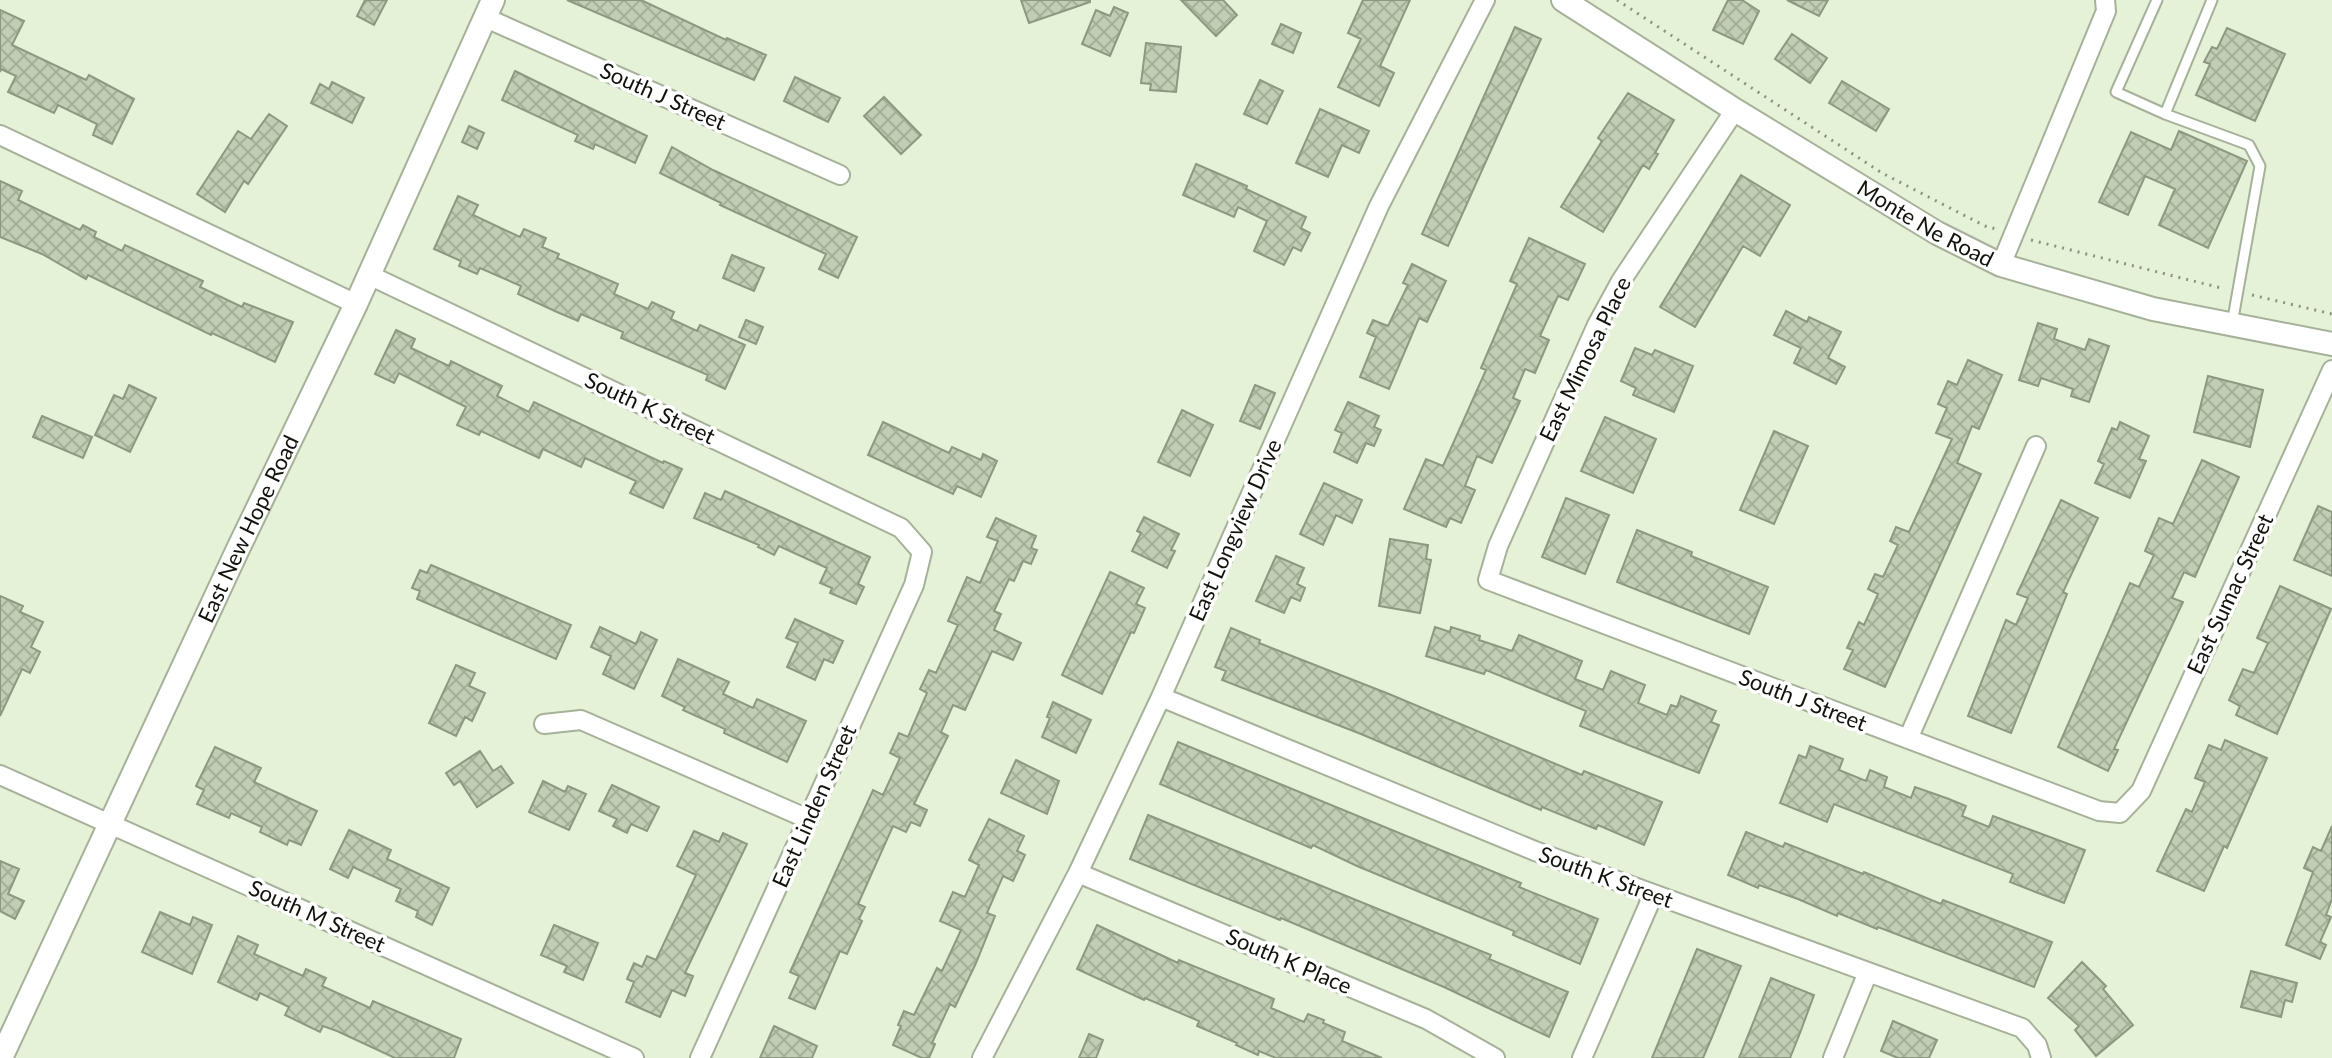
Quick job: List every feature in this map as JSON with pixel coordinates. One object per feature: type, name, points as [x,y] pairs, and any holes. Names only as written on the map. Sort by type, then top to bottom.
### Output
[{"type":"street","name":"East Longview Drive","points":[[982,1058],[1078,873],[1161,697],[1379,206],[1485,0]]},
{"type":"street","name":"Monte Ne Road","points":[[1563,0],[1735,110],[1945,238],[2001,265],[2153,309],[2332,344]]},
{"type":"street","points":[[2001,265],[2106,11],[2105,0]]},
{"type":"street","name":"South J Street","points":[[490,9],[840,175]]},
{"type":"street","name":"East New Hope Road","points":[[1,1058],[237,551],[356,304],[490,9]]},
{"type":"street","name":"East Mimosa Place","points":[[1488,580],[1498,546],[1597,325],[1621,281],[1735,110]]},
{"type":"street","points":[[0,135],[356,304]]},
{"type":"street","name":"South K Street","points":[[369,275],[901,528],[922,552]]},
{"type":"street","name":"East Sumac Street","points":[[2120,813],[2141,791],[2332,370]]},
{"type":"street","points":[[1908,739],[2036,446]]},
{"type":"street","name":"East Linden Street","points":[[700,1058],[914,585],[922,552]]},
{"type":"street","name":"South J Street","points":[[1488,580],[2099,811],[2120,813]]},
{"type":"street","name":"South K Street","points":[[1161,697],[1535,851],[2022,1028],[2037,1045],[2041,1058]]},
{"type":"street","points":[[544,724],[581,720],[808,819]]},
{"type":"street","name":"South M Street","points":[[0,775],[634,1058]]},
{"type":"street","name":"South K Place","points":[[1078,873],[1426,1019],[1495,1058]]},
{"type":"street","points":[[1582,1058],[1653,895]]},
{"type":"street","points":[[1833,1058],[1868,972]]},
{"type":"lane","points":[[2157,0],[2116,92],[2249,145],[2260,166],[2232,324]]},
{"type":"lane","points":[[2165,114],[2212,0]]},
{"type":"path","points":[[1617,0],[1882,173],[1985,226]]},
{"type":"path","points":[[2034,241],[2332,314]]},
{"type":"building","points":[[365,0],[387,0],[374,25],[357,16]]},
{"type":"building","points":[[567,0],[641,0],[766,55],[754,80]]},
{"type":"building","points":[[1021,0],[1090,0],[1090,2],[1029,23]]},
{"type":"building","points":[[1181,0],[1223,0],[1237,15],[1216,36]]},
{"type":"building","points":[[1363,0],[1410,0],[1380,66],[1394,73],[1379,106],[1338,87],[1361,39],[1348,33]]},
{"type":"building","points":[[1728,0],[1742,0],[1759,11],[1743,44],[1713,30]]},
{"type":"building","points":[[1787,0],[1828,0],[1819,16]]},
{"type":"building","points":[[1114,7],[1128,13],[1110,56],[1082,44],[1096,10],[1110,16]]},
{"type":"building","points":[[0,10],[24,21],[12,45],[86,80],[89,75],[134,99],[112,144],[93,135],[97,124],[58,105],[54,113],[8,92],[16,76],[1,69],[0,72]]},
{"type":"building","points":[[1281,24],[1301,33],[1293,53],[1272,44]]},
{"type":"building","points":[[1515,27],[1541,39],[1448,246],[1422,234]]},
{"type":"building","points":[[2227,28],[2285,54],[2255,121],[2196,95],[2210,64],[2204,62],[2212,47],[2217,49]]},
{"type":"building","points":[[1792,34],[1827,58],[1810,83],[1775,59]]},
{"type":"building","points":[[1146,43],[1181,47],[1176,92],[1150,90],[1151,84],[1141,83]]},
{"type":"building","points":[[515,71],[647,136],[635,163],[595,144],[593,149],[575,141],[578,135],[502,100]]},
{"type":"building","points":[[795,77],[840,98],[828,122],[784,101]]},
{"type":"building","points":[[1260,80],[1283,91],[1267,124],[1244,114]]},
{"type":"building","points":[[1842,81],[1889,109],[1876,131],[1829,103]]},
{"type":"building","points":[[332,82],[364,98],[352,123],[311,103],[320,84],[329,89]]},
{"type":"building","points":[[1628,93],[1674,120],[1649,169],[1643,165],[1603,232],[1561,207],[1602,141],[1598,138]]},
{"type":"building","points":[[884,97],[921,135],[901,154],[864,116]]},
{"type":"building","points":[[1320,109],[1369,131],[1359,153],[1342,145],[1328,177],[1296,163]]},
{"type":"building","points":[[269,114],[287,126],[248,184],[244,181],[225,212],[197,194],[238,131],[251,139]]},
{"type":"building","points":[[469,126],[484,133],[477,149],[462,142]]},
{"type":"building","points":[[2179,131],[2247,161],[2208,248],[2159,225],[2175,189],[2145,176],[2128,215],[2099,202],[2131,132],[2171,150]]},
{"type":"building","points":[[672,147],[713,170],[857,237],[838,278],[819,269],[826,254],[720,205],[660,173]]},
{"type":"building","points":[[1196,164],[1306,217],[1301,228],[1310,233],[1301,251],[1293,247],[1284,265],[1254,251],[1267,221],[1238,207],[1234,217],[1183,195]]},
{"type":"building","points":[[1741,175],[1790,205],[1760,256],[1743,246],[1695,327],[1660,307]]},
{"type":"building","points":[[0,181],[22,191],[18,200],[80,230],[83,225],[96,232],[94,237],[122,251],[125,245],[203,281],[200,287],[242,307],[244,303],[293,322],[275,362],[211,335],[88,275],[86,279],[42,254],[0,237]]},
{"type":"building","points":[[458,196],[478,205],[473,215],[520,237],[524,229],[546,238],[542,247],[559,254],[557,258],[618,284],[614,294],[648,309],[652,302],[674,312],[671,319],[697,331],[700,325],[745,345],[725,389],[706,380],[708,375],[621,338],[623,332],[581,314],[578,321],[557,312],[518,294],[521,286],[480,268],[477,274],[459,266],[461,261],[434,249]]},
{"type":"building","points":[[1529,238],[1585,264],[1568,300],[1558,296],[1540,336],[1549,340],[1535,373],[1525,369],[1513,398],[1520,401],[1492,463],[1477,456],[1465,486],[1475,490],[1461,523],[1450,518],[1446,527],[1404,509],[1426,459],[1443,466],[1486,370],[1481,368],[1517,284],[1510,281]]},
{"type":"building","points":[[732,255],[764,268],[754,291],[723,278]]},
{"type":"building","points":[[1412,264],[1446,281],[1427,322],[1419,318],[1389,389],[1360,377],[1376,337],[1367,333],[1373,320],[1388,326],[1408,285],[1403,283]]},
{"type":"building","points":[[1786,311],[1807,322],[1809,317],[1841,332],[1828,358],[1845,367],[1836,384],[1794,363],[1801,348],[1774,335]]},
{"type":"building","points":[[746,320],[763,327],[756,344],[739,337]]},
{"type":"building","points":[[2038,323],[2057,329],[2054,339],[2085,350],[2089,339],[2109,346],[2089,402],[2071,396],[2073,389],[2041,378],[2038,386],[2019,380]]},
{"type":"building","points":[[396,330],[415,339],[411,348],[449,366],[451,361],[502,386],[497,396],[529,412],[534,402],[682,469],[663,508],[630,493],[636,481],[585,458],[581,467],[543,449],[539,458],[481,431],[479,435],[457,425],[466,407],[399,373],[394,383],[375,374]]},
{"type":"building","points":[[1635,348],[1652,355],[1655,350],[1693,366],[1674,412],[1633,395],[1636,388],[1621,381]]},
{"type":"building","points":[[1968,360],[2002,375],[1979,429],[1972,426],[1957,463],[1981,474],[1885,687],[1844,669],[1853,650],[1847,648],[1859,622],[1864,625],[1878,594],[1868,589],[1875,574],[1883,577],[1898,545],[1890,541],[1896,527],[1909,532],[1952,439],[1936,433],[1947,408],[1938,404],[1948,381],[1957,385]]},
{"type":"building","points":[[2208,376],[2263,390],[2250,447],[2194,432]]},
{"type":"building","points":[[129,385],[156,398],[130,452],[95,435],[114,395],[123,399]]},
{"type":"building","points":[[1255,385],[1275,393],[1260,429],[1240,421]]},
{"type":"building","points":[[1348,402],[1379,416],[1374,427],[1381,430],[1374,446],[1366,443],[1357,463],[1334,452],[1342,433],[1335,430]]},
{"type":"building","points":[[1182,410],[1213,425],[1190,476],[1158,462]]},
{"type":"building","points":[[42,416],[92,437],[83,458],[33,437]]},
{"type":"building","points":[[1605,417],[1656,439],[1633,493],[1581,471]]},
{"type":"building","points":[[883,422],[949,453],[952,447],[981,460],[983,454],[997,461],[981,497],[957,486],[953,494],[868,455]]},
{"type":"building","points":[[2120,422],[2149,436],[2139,459],[2146,461],[2130,498],[2095,483],[2104,464],[2098,461],[2112,428],[2117,430]]},
{"type":"building","points":[[1774,431],[1808,446],[1774,524],[1740,510]]},
{"type":"building","points":[[2202,460],[2239,477],[2195,577],[2184,572],[2172,598],[2183,602],[2114,749],[2118,750],[2108,771],[2058,747],[2130,583],[2139,587],[2154,555],[2145,551],[2159,518],[2173,524]]},
{"type":"building","points":[[1324,483],[1362,500],[1352,523],[1336,515],[1323,545],[1300,534]]},
{"type":"building","points":[[725,491],[870,557],[858,584],[864,587],[856,604],[830,593],[832,588],[820,583],[827,568],[779,546],[774,555],[759,545],[694,518],[705,493],[721,500]]},
{"type":"building","points":[[1566,498],[1609,515],[1585,574],[1542,557]]},
{"type":"building","points":[[2061,500],[2098,518],[2063,592],[2067,594],[2011,733],[1968,716],[2006,620],[2016,625],[2028,598],[2017,594]]},
{"type":"building","points":[[2318,506],[2332,512],[2332,576],[2294,560]]},
{"type":"building","points":[[1144,517],[1179,534],[1167,568],[1132,551],[1141,533],[1137,531]]},
{"type":"building","points":[[996,518],[1036,536],[1031,548],[1037,550],[1031,564],[1023,561],[1014,581],[1009,579],[994,611],[1001,614],[994,630],[1021,643],[1013,660],[992,651],[965,710],[953,705],[941,732],[948,736],[914,804],[927,810],[920,826],[911,822],[906,832],[893,826],[858,904],[865,907],[859,919],[862,921],[847,954],[840,951],[815,1009],[789,998],[799,976],[790,972],[873,790],[883,795],[900,758],[890,753],[899,733],[908,737],[927,693],[920,689],[929,670],[936,673],[958,625],[948,621],[967,577],[980,583],[998,541],[987,537]]},
{"type":"building","points":[[1637,530],[1768,587],[1749,634],[1617,582]]},
{"type":"building","points":[[1390,539],[1428,545],[1426,559],[1431,560],[1420,613],[1379,606]]},
{"type":"building","points":[[1276,556],[1304,568],[1297,584],[1305,588],[1300,601],[1291,597],[1284,613],[1256,601]]},
{"type":"building","points":[[431,565],[571,625],[556,659],[417,599],[420,591],[412,588],[420,570],[427,573]]},
{"type":"building","points":[[1110,572],[1144,588],[1136,604],[1145,608],[1102,694],[1062,675]]},
{"type":"building","points":[[2280,586],[2331,609],[2277,734],[2236,715],[2240,706],[2229,700],[2243,669],[2254,673],[2268,643],[2257,638]]},
{"type":"building","points":[[0,596],[23,606],[20,612],[43,622],[31,647],[40,652],[30,673],[22,669],[0,716]]},
{"type":"building","points":[[795,619],[843,641],[833,663],[824,659],[815,680],[787,667],[798,643],[786,638]]},
{"type":"building","points":[[600,627],[636,644],[641,632],[657,640],[634,689],[603,674],[611,656],[591,647]]},
{"type":"building","points":[[1435,627],[1450,632],[1451,627],[1480,636],[1479,640],[1512,651],[1519,635],[1582,661],[1575,679],[1603,690],[1611,671],[1645,685],[1638,703],[1667,715],[1671,705],[1677,707],[1681,696],[1716,711],[1711,722],[1719,725],[1699,773],[1580,726],[1586,711],[1486,670],[1484,674],[1426,656]]},
{"type":"building","points":[[1231,628],[1260,640],[1259,643],[1582,775],[1584,771],[1662,802],[1644,845],[1598,825],[1596,829],[1542,807],[1541,810],[1361,734],[1222,680],[1226,671],[1215,667]]},
{"type":"building","points":[[678,659],[729,682],[723,694],[753,708],[757,699],[806,721],[787,762],[724,733],[725,729],[683,710],[685,707],[662,696]]},
{"type":"building","points":[[456,665],[475,673],[469,686],[485,693],[472,721],[465,717],[456,736],[429,723]]},
{"type":"building","points":[[1053,702],[1091,720],[1076,753],[1042,737]]},
{"type":"building","points":[[2225,740],[2267,758],[2204,891],[2157,871],[2186,809],[2192,812],[2205,782],[2195,778],[2209,745],[2221,750]]},
{"type":"building","points":[[1178,742],[1521,883],[1519,887],[1598,919],[1580,964],[1513,935],[1514,931],[1160,784]]},
{"type":"building","points":[[1810,746],[1843,759],[1839,770],[1866,781],[1870,770],[1887,777],[1884,787],[1911,798],[1915,787],[1966,806],[1962,816],[1989,827],[1993,816],[2085,850],[2064,903],[2010,882],[2013,874],[1834,804],[1827,822],[1780,803],[1799,755],[1806,758]]},
{"type":"building","points":[[215,747],[261,768],[254,782],[317,811],[301,845],[289,840],[287,845],[260,832],[262,827],[231,813],[229,818],[197,804],[204,790],[196,786]]},
{"type":"building","points":[[480,751],[493,771],[501,766],[513,783],[477,807],[460,781],[454,785],[446,773]]},
{"type":"building","points":[[1016,760],[1059,781],[1047,814],[1001,793]]},
{"type":"building","points":[[543,781],[565,792],[568,786],[586,794],[569,830],[529,812]]},
{"type":"building","points":[[612,785],[659,807],[647,831],[631,824],[627,833],[613,826],[617,819],[599,811]]},
{"type":"building","points":[[1148,815],[1491,955],[1489,959],[1568,992],[1549,1037],[1444,987],[1130,859]]},
{"type":"building","points":[[989,819],[1024,836],[1017,851],[1025,855],[1013,881],[1003,876],[987,913],[995,916],[976,963],[955,1007],[950,1004],[932,1043],[935,1044],[929,1058],[922,1058],[893,1045],[901,1026],[898,1025],[904,1011],[914,1015],[937,968],[942,971],[961,930],[940,921],[953,892],[965,897],[979,865],[969,860]]},
{"type":"building","points":[[2332,826],[2332,899],[2326,915],[2331,917],[2320,942],[2326,945],[2320,959],[2286,945],[2313,872],[2304,868],[2313,847],[2321,851]]},
{"type":"building","points":[[349,830],[391,850],[387,859],[449,888],[432,925],[416,917],[418,911],[396,901],[401,889],[353,867],[348,878],[330,869]]},
{"type":"building","points":[[694,831],[719,842],[723,833],[747,844],[685,973],[693,976],[685,996],[672,990],[660,1017],[626,1002],[634,982],[627,979],[634,963],[642,967],[647,956],[656,960],[696,875],[677,866]]},
{"type":"building","points":[[1746,832],[1783,847],[1785,843],[1941,904],[1943,900],[2052,942],[2034,987],[1878,927],[1838,913],[1837,916],[1728,875]]},
{"type":"building","points":[[0,861],[19,869],[8,894],[24,901],[15,919],[0,911]]},
{"type":"building","points":[[160,912],[190,925],[193,917],[212,925],[192,974],[142,952]]},
{"type":"building","points":[[554,925],[598,943],[583,980],[564,972],[567,966],[541,955]]},
{"type":"building","points":[[1097,925],[1178,963],[1179,960],[1274,999],[1271,1008],[1304,1022],[1308,1014],[1324,1020],[1323,1023],[1345,1032],[1342,1041],[1382,1058],[1276,1058],[1259,1051],[1258,1055],[1236,1045],[1197,1026],[1199,1021],[1077,969]]},
{"type":"building","points":[[238,936],[258,945],[254,954],[303,976],[306,969],[326,978],[322,986],[370,1008],[373,1001],[461,1039],[454,1058],[395,1058],[323,1026],[320,1032],[285,1015],[289,1007],[260,993],[257,1000],[218,982]]},
{"type":"building","points":[[1697,949],[1741,966],[1712,1037],[1703,1058],[1652,1058]]},
{"type":"building","points":[[2082,962],[2106,986],[2103,989],[2133,1025],[2096,1056],[2075,1030],[2079,1026],[2048,998]]},
{"type":"building","points":[[2251,971],[2297,983],[2292,1002],[2285,1000],[2281,1017],[2241,1007]]},
{"type":"building","points":[[1771,978],[1814,995],[1790,1058],[1739,1058]]},
{"type":"building","points":[[1893,1021],[1937,1040],[1929,1058],[1898,1058],[1881,1051]]},
{"type":"building","points":[[774,1026],[817,1046],[812,1058],[760,1058]]},
{"type":"building","points":[[1089,1034],[1103,1040],[1096,1058],[1079,1058]]}]
